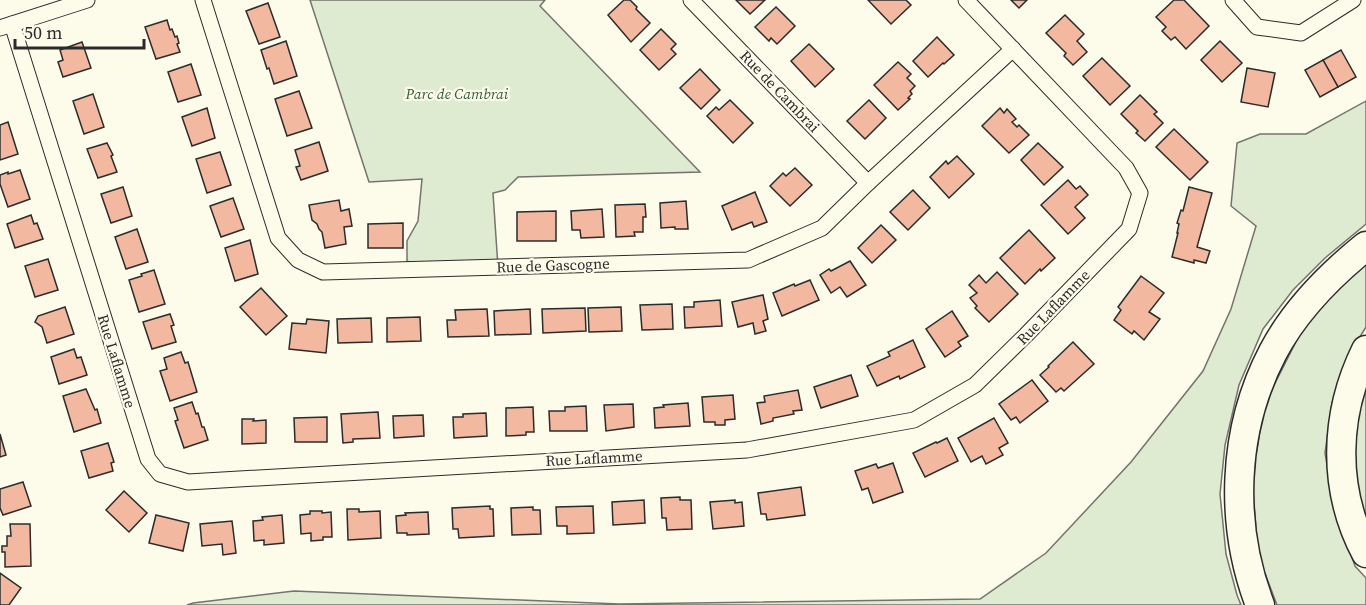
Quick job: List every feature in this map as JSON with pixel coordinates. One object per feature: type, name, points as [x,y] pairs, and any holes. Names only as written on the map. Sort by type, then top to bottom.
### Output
[{"type":"highway","points":[[1260,605],[1247,567],[1240,517],[1241,458],[1251,408],[1268,362],[1287,330],[1321,287],[1366,246]]},
{"type":"highway","points":[[1366,350],[1355,374],[1345,410],[1341,457],[1347,505],[1366,553]]},
{"type":"street","points":[[6,26],[87,0]]},
{"type":"street","name":"Rue de Gascogne","points":[[203,0],[278,238],[298,260],[323,272],[748,260],[822,228],[1013,49]]},
{"type":"street","name":"Rue de Cambrai","points":[[691,0],[868,183]]},
{"type":"street","name":"Rue Laflamme","points":[[6,26],[148,459],[160,474],[188,482],[747,450],[914,420],[975,385],[1129,228],[1140,193],[1126,168],[966,0]]},
{"type":"street","points":[[1233,0],[1257,27],[1301,33],[1353,0]]},
{"type":"green space","name":"Parc de Cambrai","points":[[310,0],[545,0],[540,6],[700,172],[518,177],[505,190],[493,193],[498,267],[420,267],[407,261],[407,241],[418,221],[422,179],[369,182]]},
{"type":"green space","points":[[1366,101],[1366,224],[1325,258],[1293,290],[1263,329],[1239,385],[1225,445],[1220,494],[1226,554],[1241,605],[187,605],[294,591],[619,604],[980,599],[1046,553],[1131,462],[1203,371],[1231,309],[1256,226],[1231,206],[1237,143],[1260,134],[1306,134]]},
{"type":"green space","points":[[1366,261],[1366,327],[1348,356],[1332,403],[1325,453],[1333,502],[1355,566],[1366,578],[1366,605],[1277,605],[1258,555],[1252,476],[1265,403],[1303,328],[1357,267]]},
{"type":"green space","points":[[1366,379],[1366,527],[1360,516],[1355,455],[1356,406]]},
{"type":"building","points":[[624,0],[630,0],[650,23],[631,42],[608,15]]},
{"type":"building","points":[[736,0],[765,0],[750,14]]},
{"type":"building","points":[[868,0],[906,0],[911,5],[891,24]]},
{"type":"building","points":[[1011,0],[1027,0],[1019,8]]},
{"type":"building","points":[[1174,0],[1184,0],[1209,26],[1186,49],[1175,37],[1171,40],[1162,31],[1166,27],[1156,17]]},
{"type":"building","points":[[268,3],[280,37],[259,44],[246,11]]},
{"type":"building","points":[[776,7],[795,26],[777,44],[771,38],[769,41],[755,27]]},
{"type":"building","points":[[1065,15],[1084,34],[1077,41],[1087,52],[1073,65],[1064,56],[1066,53],[1046,33]]},
{"type":"building","points":[[167,20],[170,30],[172,29],[175,37],[177,36],[180,52],[156,59],[145,27]]},
{"type":"building","points":[[661,29],[676,44],[671,49],[676,54],[659,70],[640,50]]},
{"type":"building","points":[[937,37],[954,55],[928,77],[913,61]]},
{"type":"building","points":[[286,41],[297,76],[274,84],[261,50]]},
{"type":"building","points":[[1220,41],[1242,63],[1222,82],[1201,60]]},
{"type":"building","points":[[82,42],[91,68],[63,77],[58,62],[63,60],[60,50]]},
{"type":"building","points":[[809,44],[834,69],[815,87],[791,61]]},
{"type":"building","points":[[1341,50],[1356,77],[1338,87],[1323,60]]},
{"type":"building","points":[[1102,58],[1130,86],[1110,105],[1083,76]]},
{"type":"building","points":[[1323,60],[1338,87],[1320,97],[1305,70]]},
{"type":"building","points":[[898,62],[911,74],[907,78],[915,86],[910,91],[912,94],[908,98],[910,99],[898,110],[874,85]]},
{"type":"building","points":[[191,64],[201,95],[178,102],[168,72]]},
{"type":"building","points":[[1247,68],[1275,73],[1268,107],[1241,102]]},
{"type":"building","points":[[700,69],[720,90],[701,109],[680,88]]},
{"type":"building","points":[[299,91],[312,128],[287,136],[275,99]]},
{"type":"building","points":[[93,94],[104,127],[84,134],[73,101]]},
{"type":"building","points":[[1140,95],[1157,112],[1154,114],[1163,123],[1145,141],[1121,114]]},
{"type":"building","points":[[730,100],[753,123],[733,143],[707,116],[716,107],[719,110]]},
{"type":"building","points":[[869,100],[886,118],[865,139],[847,121]]},
{"type":"building","points":[[207,108],[215,138],[192,146],[182,117]]},
{"type":"building","points":[[1000,108],[1004,113],[1007,109],[1016,119],[1012,122],[1017,127],[1019,125],[1029,135],[1009,153],[982,126]]},
{"type":"building","points":[[8,122],[18,154],[0,160],[0,125]]},
{"type":"building","points":[[1174,129],[1208,162],[1190,180],[1156,147]]},
{"type":"building","points":[[319,142],[328,171],[301,180],[296,167],[300,166],[295,150]]},
{"type":"building","points":[[107,143],[117,172],[98,178],[87,149]]},
{"type":"building","points":[[1038,143],[1063,167],[1044,185],[1021,160]]},
{"type":"building","points":[[220,152],[231,185],[207,193],[196,159]]},
{"type":"building","points":[[957,156],[974,174],[949,198],[930,177],[946,161],[948,164]]},
{"type":"building","points":[[795,168],[812,185],[790,206],[770,186],[783,173],[786,176]]},
{"type":"building","points":[[20,170],[30,199],[8,207],[0,184],[0,175]]},
{"type":"building","points":[[1068,180],[1076,189],[1080,186],[1088,195],[1075,207],[1085,218],[1068,234],[1041,205]]},
{"type":"building","points":[[123,187],[132,216],[111,223],[101,194]]},
{"type":"building","points":[[1189,187],[1212,193],[1197,247],[1210,251],[1206,263],[1194,260],[1194,263],[1172,257],[1178,233],[1179,224],[1177,223],[1181,210],[1183,211]]},
{"type":"building","points":[[913,190],[930,208],[908,230],[890,212]]},
{"type":"building","points":[[755,192],[767,222],[754,227],[752,222],[732,230],[722,206]]},
{"type":"building","points":[[233,198],[244,229],[221,237],[210,206]]},
{"type":"building","points":[[339,200],[341,211],[349,209],[352,226],[344,227],[346,244],[325,248],[322,232],[312,220],[309,205]]},
{"type":"building","points":[[686,201],[688,229],[661,228],[660,203]]},
{"type":"building","points":[[645,204],[646,217],[643,217],[643,232],[634,232],[635,236],[616,237],[615,205]]},
{"type":"building","points":[[602,209],[604,237],[581,238],[580,230],[572,230],[571,211]]},
{"type":"building","points":[[556,211],[556,241],[517,241],[517,212]]},
{"type":"building","points":[[31,215],[43,239],[15,248],[7,224]]},
{"type":"building","points":[[403,223],[403,248],[368,248],[368,224]]},
{"type":"building","points":[[881,225],[896,240],[872,263],[858,248]]},
{"type":"building","points":[[137,229],[148,262],[126,269],[115,237]]},
{"type":"building","points":[[1029,230],[1055,258],[1025,284],[1000,258]]},
{"type":"building","points":[[250,240],[258,274],[235,281],[225,248]]},
{"type":"building","points":[[48,259],[58,290],[35,297],[25,266]]},
{"type":"building","points":[[850,261],[866,285],[847,297],[840,287],[831,293],[820,275]]},
{"type":"building","points":[[154,270],[165,304],[139,312],[129,280]]},
{"type":"building","points":[[997,272],[1018,294],[989,322],[975,308],[977,306],[970,298],[977,293],[969,285],[979,275],[986,283]]},
{"type":"building","points":[[1141,276],[1164,293],[1149,312],[1160,319],[1144,340],[1134,331],[1132,334],[1114,320],[1121,310],[1118,307]]},
{"type":"building","points":[[810,280],[819,300],[782,316],[773,293]]},
{"type":"building","points":[[261,288],[287,316],[266,335],[240,307]]},
{"type":"building","points":[[763,295],[768,319],[763,321],[766,331],[755,334],[753,323],[738,327],[732,302]]},
{"type":"building","points":[[720,300],[722,326],[685,328],[684,307],[694,307],[694,302]]},
{"type":"building","points":[[672,304],[673,329],[642,330],[640,305]]},
{"type":"building","points":[[65,307],[74,334],[47,343],[42,327],[35,322],[38,316]]},
{"type":"building","points":[[621,307],[622,331],[589,332],[588,308]]},
{"type":"building","points":[[585,308],[586,331],[543,333],[542,309]]},
{"type":"building","points":[[487,309],[489,336],[448,337],[447,320],[456,320],[455,310]]},
{"type":"building","points":[[530,309],[531,334],[495,335],[494,311]]},
{"type":"building","points":[[952,311],[968,336],[958,342],[961,346],[945,357],[926,329]]},
{"type":"building","points":[[170,314],[176,342],[152,349],[143,322]]},
{"type":"building","points":[[420,317],[421,341],[387,342],[387,318]]},
{"type":"building","points":[[371,318],[372,342],[338,343],[337,319]]},
{"type":"building","points":[[307,319],[329,321],[326,353],[289,349],[292,323],[306,324]]},
{"type":"building","points":[[913,340],[925,367],[900,379],[899,376],[877,386],[867,366],[890,356],[888,352]]},
{"type":"building","points":[[1073,342],[1094,364],[1064,391],[1061,388],[1056,392],[1040,375]]},
{"type":"building","points":[[74,349],[77,358],[81,357],[87,375],[59,384],[51,357]]},
{"type":"building","points":[[181,352],[185,363],[188,362],[197,392],[170,401],[160,371],[167,369],[164,358]]},
{"type":"building","points":[[851,375],[858,396],[821,408],[814,387]]},
{"type":"building","points":[[1032,380],[1048,401],[1020,423],[1016,417],[1011,420],[999,404]]},
{"type":"building","points":[[86,389],[95,410],[97,409],[101,423],[74,432],[63,396]]},
{"type":"building","points":[[798,390],[802,410],[793,411],[794,414],[773,418],[773,421],[761,424],[757,403],[765,402],[764,396]]},
{"type":"building","points":[[733,395],[735,419],[725,420],[725,425],[704,422],[702,397]]},
{"type":"building","points":[[192,402],[208,440],[184,448],[175,421],[178,420],[174,408]]},
{"type":"building","points":[[688,403],[690,426],[655,428],[654,408]]},
{"type":"building","points":[[633,404],[634,427],[606,431],[604,405]]},
{"type":"building","points":[[586,406],[587,431],[550,431],[549,411],[565,411],[565,407]]},
{"type":"building","points":[[533,407],[534,432],[526,432],[526,435],[506,436],[506,408]]},
{"type":"building","points":[[378,412],[380,438],[353,439],[353,442],[343,443],[341,414]]},
{"type":"building","points":[[486,413],[487,436],[454,438],[453,417]]},
{"type":"building","points":[[423,415],[424,436],[394,438],[393,416]]},
{"type":"building","points":[[327,417],[327,442],[295,442],[294,418]]},
{"type":"building","points":[[994,418],[1008,443],[999,448],[1003,455],[986,464],[982,456],[971,462],[958,438]]},
{"type":"building","points":[[242,419],[266,420],[266,443],[242,444]]},
{"type":"building","points":[[0,434],[6,455],[0,457]]},
{"type":"building","points":[[947,438],[958,461],[925,477],[913,453]]},
{"type":"building","points":[[108,443],[114,462],[111,463],[113,471],[89,478],[81,451]]},
{"type":"building","points":[[893,463],[903,492],[873,503],[868,488],[862,490],[855,471],[876,464],[878,468]]},
{"type":"building","points":[[23,482],[31,506],[3,515],[0,508],[0,489]]},
{"type":"building","points":[[801,487],[805,515],[767,520],[766,514],[761,514],[758,493]]},
{"type":"building","points":[[124,491],[147,513],[129,532],[106,510]]},
{"type":"building","points":[[680,497],[680,500],[691,500],[692,529],[667,530],[666,518],[662,518],[661,498]]},
{"type":"building","points":[[644,500],[645,523],[613,525],[612,502]]},
{"type":"building","points":[[735,500],[735,503],[742,502],[744,526],[713,529],[710,502]]},
{"type":"building","points":[[490,506],[490,509],[493,509],[494,536],[459,538],[458,529],[453,529],[452,508]]},
{"type":"building","points":[[593,506],[594,533],[567,534],[567,526],[557,526],[556,507]]},
{"type":"building","points":[[533,507],[533,510],[540,510],[541,534],[512,535],[511,508]]},
{"type":"building","points":[[347,509],[359,509],[359,512],[380,511],[381,538],[348,540]]},
{"type":"building","points":[[310,511],[331,512],[332,537],[311,541],[311,533],[301,534],[300,515],[310,514]]},
{"type":"building","points":[[428,512],[429,534],[397,533],[396,516],[406,515],[405,513]]},
{"type":"building","points":[[156,515],[189,523],[183,551],[149,543]]},
{"type":"building","points":[[282,515],[284,543],[264,545],[264,540],[254,541],[253,521],[263,520],[262,517]]},
{"type":"building","points":[[232,521],[236,553],[223,555],[222,544],[202,546],[200,524]]},
{"type":"building","points":[[10,524],[30,524],[31,566],[5,567],[5,552],[2,552],[2,546],[7,546],[7,536],[11,536]]},
{"type":"building","points":[[0,573],[21,588],[9,605],[0,605]]}]
